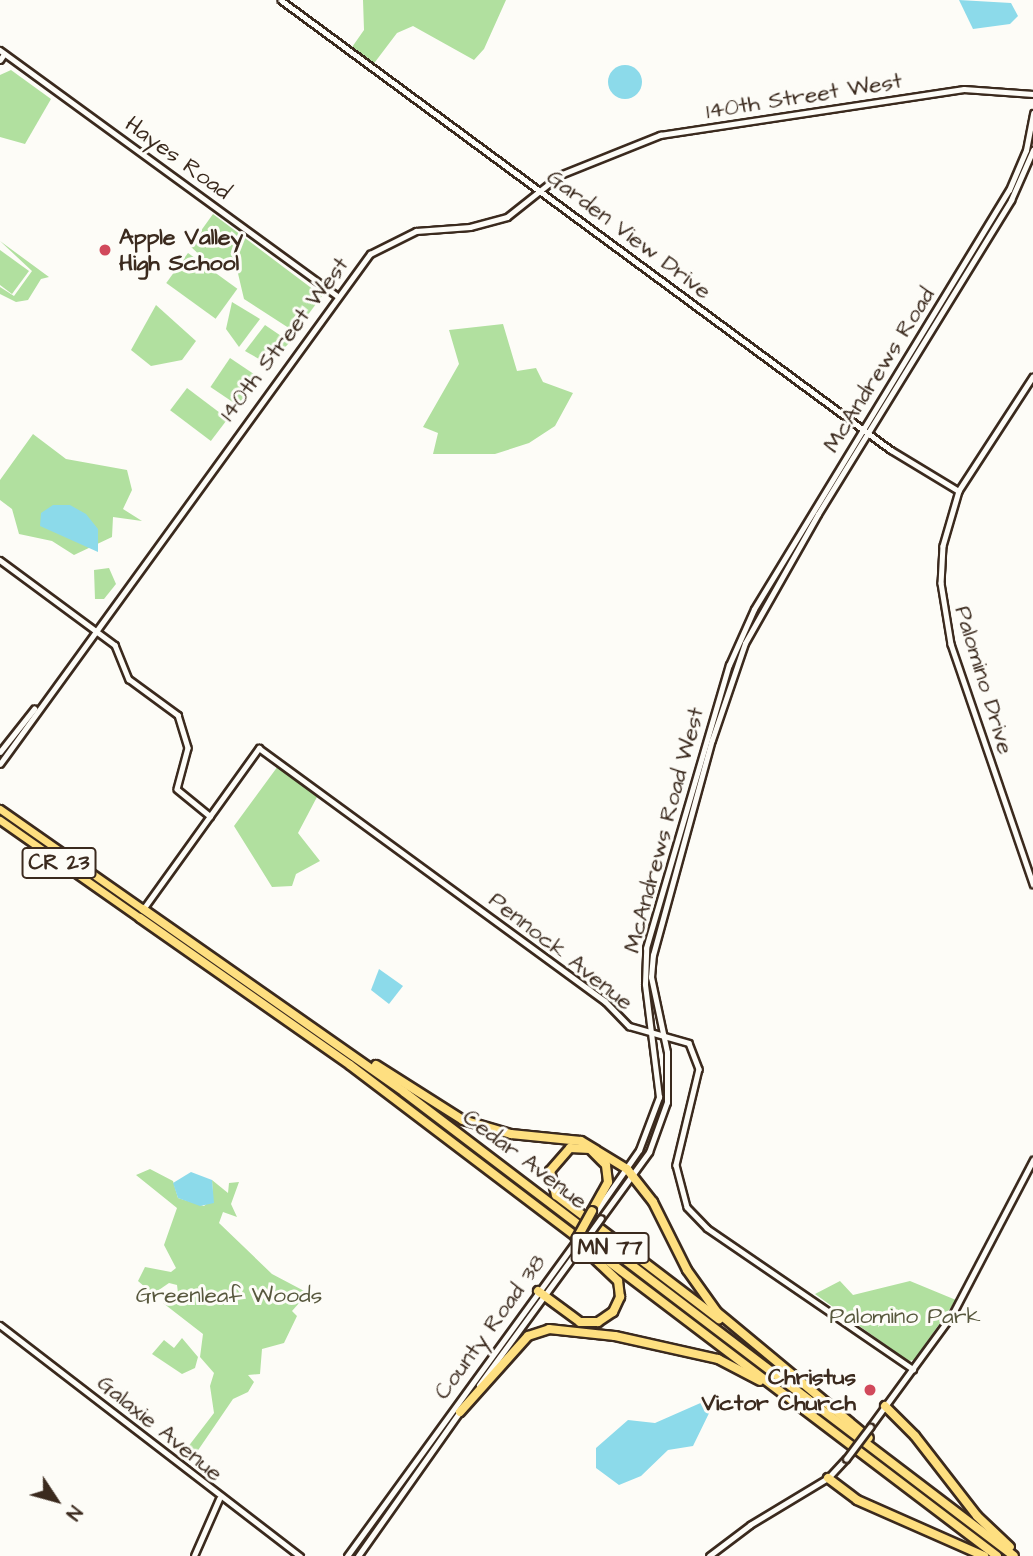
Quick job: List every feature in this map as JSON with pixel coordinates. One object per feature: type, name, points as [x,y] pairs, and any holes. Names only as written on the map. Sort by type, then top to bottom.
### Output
[{"type":"highway","name":"Cedar Avenue","points":[[0,809],[311,1024],[1014,1556]]},
{"type":"highway","name":"Cedar Avenue","points":[[0,820],[350,1065],[997,1556]]},
{"type":"highway","points":[[311,1024],[463,1120],[511,1134],[581,1141],[630,1172],[699,1290],[746,1339]]},
{"type":"highway","points":[[576,1240],[596,1214],[608,1182],[606,1165],[590,1149],[570,1148],[550,1171],[556,1195],[746,1339],[907,1474]]},
{"type":"highway","points":[[537,1206],[613,1274],[620,1288],[613,1312],[592,1323],[580,1322],[540,1295]]},
{"type":"highway","points":[[540,1295],[593,1332]]},
{"type":"highway","points":[[460,1412],[528,1336],[549,1329],[593,1332],[718,1359],[806,1411]]},
{"type":"highway","points":[[885,1406],[915,1436],[977,1516],[1020,1556]]},
{"type":"highway","points":[[828,1478],[857,1500],[984,1556]]},
{"type":"main road","name":"McAndrews Road","points":[[742,642],[1009,190],[1026,150],[1033,113]]},
{"type":"main road","name":"McAndrews Road","points":[[865,431],[1015,193],[1033,150]]},
{"type":"main road","name":"McAndrews Road West","points":[[653,1032],[645,984],[646,948],[742,642]]},
{"type":"main road","name":"McAndrews Road West","points":[[663,1034],[651,977],[658,933],[742,642]]},
{"type":"main road","name":"County Road 38","points":[[630,1172],[659,1097],[653,1032]]},
{"type":"main road","name":"County Road 38","points":[[346,1556],[540,1295],[575,1254],[596,1214],[649,1152],[667,1102],[667,1052],[663,1034]]},
{"type":"main road","name":"County Road 38","points":[[358,1556],[460,1412],[576,1240]]},
{"type":"street","name":"Garden View Drive","points":[[281,0],[865,431],[959,491]]},
{"type":"street","points":[[0,60],[2,52]]},
{"type":"street","name":"Hayes Road","points":[[2,52],[336,295]]},
{"type":"street","name":"140th Street West","points":[[0,764],[94,628],[336,295],[370,254],[389,242],[431,229],[494,222],[542,191],[560,174],[660,135],[964,89],[1033,94]]},
{"type":"street","name":"Palomino Drive","points":[[1033,377],[959,491],[943,546],[945,621],[1033,884]]},
{"type":"street","points":[[0,560],[94,628],[119,650],[129,679],[178,715],[188,748],[177,789],[210,816],[143,909]]},
{"type":"street","name":"140th Street West","points":[[0,752],[40,704]]},
{"type":"street","name":"Pennock Avenue","points":[[210,816],[260,748],[605,1002],[629,1026],[678,1036]]},
{"type":"street","points":[[667,1052],[678,1036],[692,1045],[699,1061],[676,1166],[679,1189],[692,1214],[913,1369]]},
{"type":"street","points":[[709,1556],[828,1478],[846,1459],[953,1315],[1033,1160]]},
{"type":"street","name":"Galaxie Avenue","points":[[0,1325],[219,1499],[300,1556]]},
{"type":"street","points":[[194,1556],[219,1499]]},
{"type":"green space","points":[[363,0],[506,0],[484,49],[474,60],[413,26],[397,33],[372,66],[350,50],[364,30]]},
{"type":"green space","points":[[11,70],[51,99],[25,144],[0,137],[0,75]]},
{"type":"green space","points":[[213,214],[322,296],[295,332],[244,299],[236,265],[203,258],[190,246]]},
{"type":"green space","points":[[0,241],[49,277],[41,279],[28,300],[16,302],[0,294],[0,287],[14,296],[32,271]]},
{"type":"green space","points":[[0,250],[29,271],[12,294],[0,285]]},
{"type":"green space","points":[[188,253],[237,289],[216,319],[166,283]]},
{"type":"green space","points":[[232,302],[260,319],[239,347],[226,329]]},
{"type":"green space","points":[[156,305],[196,341],[182,360],[151,366],[131,350]]},
{"type":"green space","points":[[503,324],[517,371],[536,368],[543,382],[573,393],[555,426],[529,443],[495,454],[433,454],[438,433],[423,427],[459,364],[449,330]]},
{"type":"green space","points":[[265,325],[290,342],[275,358],[259,359],[245,351]]},
{"type":"green space","points":[[230,358],[258,377],[239,406],[210,387]]},
{"type":"green space","points":[[187,388],[228,419],[211,441],[170,410]]},
{"type":"green space","points":[[33,434],[66,459],[127,470],[132,490],[123,509],[142,521],[113,517],[112,537],[74,555],[52,541],[19,534],[12,509],[0,500],[0,480]]},
{"type":"green space","points":[[109,568],[116,584],[104,599],[95,599],[94,570]]},
{"type":"green space","points":[[278,766],[317,797],[298,833],[320,861],[296,874],[292,886],[272,887],[234,826]]},
{"type":"green space","name":"Greenleaf Woods","points":[[150,1169],[173,1181],[178,1198],[204,1206],[213,1198],[212,1180],[228,1193],[229,1183],[239,1182],[231,1204],[237,1217],[223,1212],[219,1223],[272,1274],[308,1293],[292,1311],[297,1316],[284,1343],[262,1349],[260,1374],[248,1375],[254,1382],[248,1392],[233,1399],[190,1462],[181,1456],[214,1413],[210,1386],[214,1373],[200,1357],[203,1334],[163,1303],[166,1292],[178,1293],[177,1285],[169,1283],[153,1294],[138,1281],[145,1267],[171,1272],[176,1268],[164,1245],[177,1208],[136,1175]]},
{"type":"green space","name":"Palomino Park","points":[[840,1281],[853,1295],[910,1281],[956,1300],[914,1360],[908,1361],[815,1294]]},
{"type":"green space","points":[[182,1338],[198,1357],[195,1368],[182,1374],[152,1354],[164,1340],[174,1348]]},
{"type":"water","points":[[959,0],[1011,3],[1018,16],[1010,24],[973,29]]},
{"type":"water","points":[[625,65],[637,70],[642,82],[637,94],[625,99],[613,94],[608,82],[613,70]]},
{"type":"water","points":[[53,505],[70,505],[86,514],[98,529],[98,552],[40,526],[41,513]]},
{"type":"water","points":[[379,969],[403,986],[389,1004],[371,990]]},
{"type":"water","points":[[191,1172],[212,1180],[214,1203],[200,1206],[178,1198],[173,1183]]},
{"type":"water","points":[[705,1401],[713,1405],[693,1446],[668,1450],[641,1476],[619,1485],[596,1468],[596,1448],[628,1420],[655,1423]]},
{"type":"place","name":"Apple Valley High School","points":[[105,250]]},
{"type":"place","name":"Christus Victor Church","points":[[870,1390]]}]
